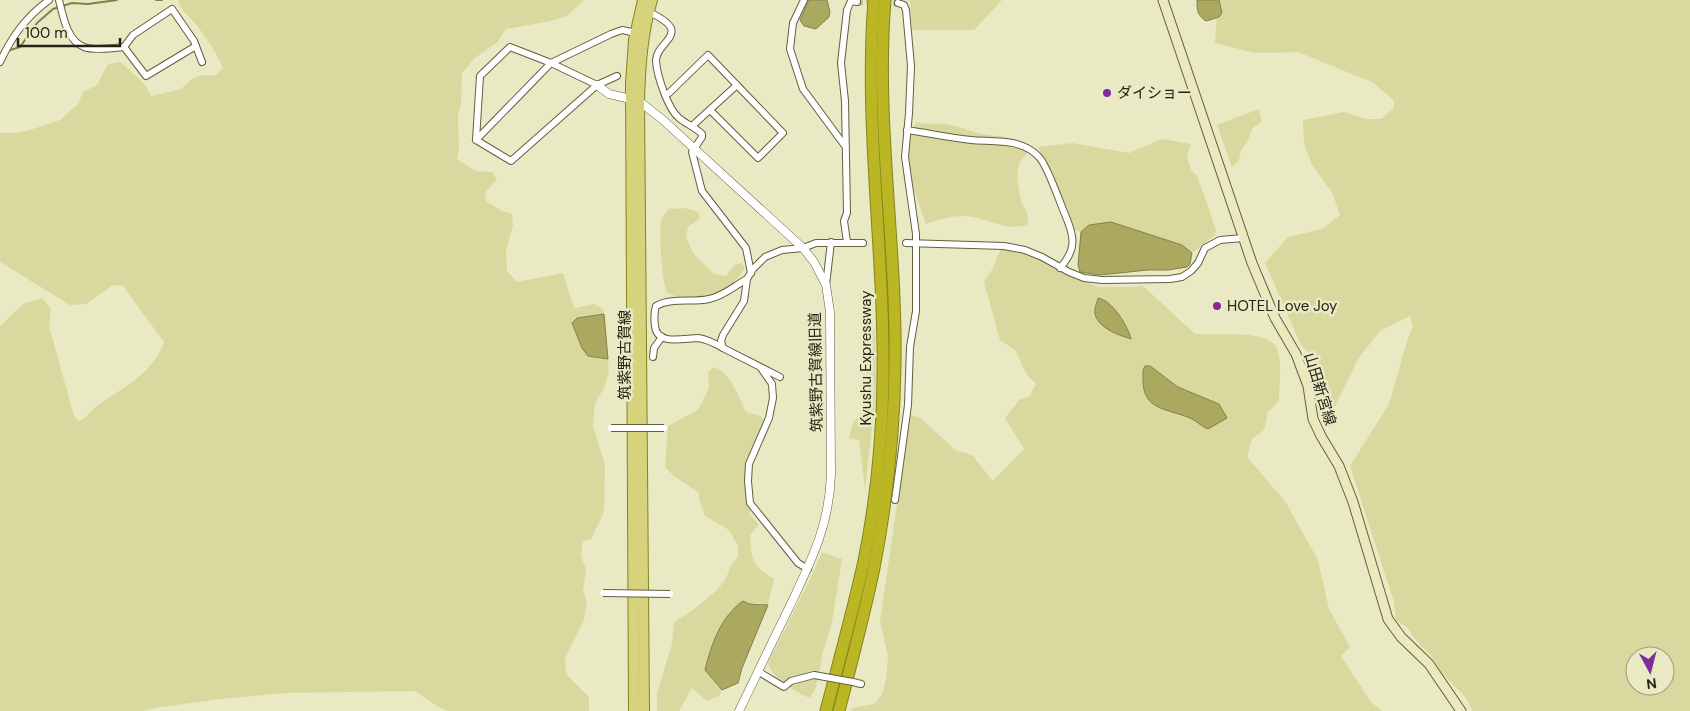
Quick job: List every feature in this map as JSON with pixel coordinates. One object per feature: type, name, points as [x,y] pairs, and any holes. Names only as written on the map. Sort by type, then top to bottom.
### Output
[{"type":"highway","name":"Kyushu Expressway","points":[[826,711],[864,559],[880,444],[883,330],[872,115],[874,0]]},
{"type":"highway","name":"Kyushu Expressway","points":[[838,711],[874,568],[885,504],[894,410],[895,313],[883,64],[885,0]]},
{"type":"main road","name":"筑紫野古賀線","points":[[643,0],[632,62],[635,100],[644,711]]},
{"type":"main road","name":"筑紫野古賀線","points":[[634,711],[635,100],[652,0]]},
{"type":"main road","name":"山田新宮線","points":[[1164,0],[1243,238],[1275,318],[1296,354],[1308,386],[1313,419],[1339,466],[1353,502],[1388,619],[1401,637],[1429,664],[1461,711]]},
{"type":"street","points":[[0,62],[20,26],[34,11],[49,0]]},
{"type":"street","points":[[804,0],[793,23],[790,49],[803,89],[845,146]]},
{"type":"street","points":[[59,1],[67,27],[74,39],[85,48],[124,47],[133,35],[172,9],[196,46],[202,62]]},
{"type":"street","points":[[847,242],[844,221],[847,213],[845,101],[841,63],[847,10],[853,1]]},
{"type":"street","points":[[895,500],[908,405],[910,347],[916,311],[916,234],[905,157],[910,114],[911,66],[906,10],[904,5],[898,4]]},
{"type":"street","points":[[649,12],[660,17],[670,27],[669,41],[657,53],[656,60],[665,95],[677,117],[702,134],[692,152],[702,191],[746,248],[749,276],[744,301],[723,335],[721,341],[723,348]]},
{"type":"street","points":[[476,140],[551,63],[622,30],[636,33]]},
{"type":"street","points":[[124,47],[146,76],[196,46]]},
{"type":"street","points":[[476,140],[480,76],[510,48],[551,63],[597,85],[609,94],[635,100]]},
{"type":"street","points":[[665,95],[708,55],[783,133],[758,158],[710,110]]},
{"type":"street","points":[[476,140],[511,161],[597,85],[616,76]]},
{"type":"street","points":[[692,126],[737,85]]},
{"type":"street","name":"筑紫野古賀線旧道","points":[[635,100],[663,120],[803,248],[814,262],[826,285],[830,312],[831,352],[831,494],[822,534],[808,569],[739,711]]},
{"type":"street","points":[[907,130],[972,140],[1007,142],[1027,147],[1040,157],[1072,231],[1071,252],[1060,268]]},
{"type":"street","points":[[906,243],[1025,250],[1084,278],[1102,280],[1170,279],[1182,277],[1191,271],[1198,263],[1205,248],[1220,240],[1243,238]]},
{"type":"street","points":[[826,285],[831,242]]},
{"type":"street","points":[[780,377],[714,342],[700,338],[664,339],[655,329],[654,314],[656,306],[668,301],[696,301],[725,294],[749,276],[765,257],[782,250],[803,248],[816,243],[863,243]]},
{"type":"street","points":[[653,357],[654,348],[662,337]]},
{"type":"street","points":[[761,367],[772,384],[773,398],[769,418],[749,464],[750,503],[798,563],[808,569]]},
{"type":"street","points":[[611,428],[664,428]]},
{"type":"street","points":[[603,593],[670,594]]},
{"type":"street","points":[[759,672],[784,688],[791,681],[814,675],[861,684]]},
{"type":"green space","points":[[178,0],[584,0],[567,16],[506,29],[497,43],[475,58],[462,73],[457,159],[475,171],[492,172],[497,179],[485,193],[486,201],[500,210],[512,214],[513,225],[506,251],[507,271],[517,282],[563,273],[575,308],[594,304],[603,309],[604,314],[592,315],[588,356],[608,359],[609,372],[604,388],[595,403],[593,425],[605,466],[604,512],[591,539],[583,541],[581,555],[586,570],[583,591],[587,601],[584,620],[565,658],[566,674],[589,697],[589,711],[448,711],[440,708],[415,691],[285,693],[220,699],[144,711],[0,711],[0,326],[23,304],[42,298],[51,309],[49,326],[74,416],[79,421],[145,371],[153,363],[164,342],[123,286],[113,285],[86,304],[70,305],[0,262],[0,133],[17,133],[60,120],[78,104],[83,92],[97,85],[108,64],[121,62],[141,81],[151,96],[181,89],[193,78],[203,75],[216,75],[223,68],[220,62],[195,23],[183,11]]},
{"type":"green space","points":[[910,0],[1002,0],[974,30],[912,30]]},
{"type":"green space","points":[[1216,0],[1690,0],[1690,711],[1473,711],[1466,698],[1441,672],[1432,657],[1414,638],[1409,629],[1396,620],[1394,602],[1350,466],[1389,404],[1407,341],[1413,327],[1410,316],[1380,331],[1358,359],[1334,408],[1326,410],[1318,397],[1308,352],[1301,345],[1265,263],[1288,237],[1322,229],[1340,215],[1332,192],[1312,165],[1304,143],[1303,120],[1344,112],[1367,119],[1381,119],[1394,108],[1394,101],[1374,83],[1298,52],[1255,53],[1215,43]]},
{"type":"green space","points":[[1259,109],[1262,122],[1253,127],[1241,151],[1239,160],[1232,167],[1217,125]]},
{"type":"green space","points":[[916,122],[957,126],[978,133],[1005,137],[1017,141],[1030,149],[1019,164],[1017,178],[1021,201],[1028,216],[1028,224],[1014,227],[1000,225],[979,218],[960,216],[926,224],[910,178],[907,149]]},
{"type":"green space","points":[[1162,139],[1191,144],[1187,157],[1191,170],[1197,176],[1208,206],[1216,230],[1215,235],[1192,253],[1181,245],[1111,222],[1089,225],[1081,232],[1075,230],[1066,206],[1038,147],[1072,143],[1129,153]]},
{"type":"green space","points":[[685,208],[698,212],[700,218],[688,227],[686,237],[693,253],[714,274],[726,276],[734,265],[742,263],[745,268],[733,284],[721,291],[699,299],[681,298],[667,293],[665,287],[661,256],[662,218],[669,209]]},
{"type":"green space","points":[[1001,248],[1037,256],[1060,271],[1098,287],[1135,287],[1142,285],[1195,334],[1248,335],[1268,340],[1274,344],[1280,363],[1279,401],[1268,412],[1264,430],[1252,439],[1247,457],[1285,501],[1318,560],[1329,609],[1350,647],[1341,656],[1371,702],[1382,711],[851,711],[852,708],[874,704],[883,693],[886,678],[888,656],[880,622],[910,414],[922,419],[955,450],[972,455],[993,481],[1024,449],[1005,418],[1020,399],[1029,397],[1036,384],[1027,375],[1015,350],[1000,340],[984,282],[993,268]]},
{"type":"green space","points":[[875,328],[876,383],[865,490],[859,440],[849,438],[853,423],[863,411],[867,399],[869,332]]},
{"type":"green space","points":[[713,367],[725,374],[729,379],[746,412],[761,416],[767,424],[764,432],[753,447],[753,462],[744,480],[754,504],[749,514],[759,524],[750,535],[752,556],[761,570],[774,578],[768,605],[758,603],[731,609],[720,629],[709,655],[716,685],[722,690],[719,696],[707,701],[692,688],[679,711],[657,711],[657,693],[672,644],[674,622],[715,592],[738,557],[738,546],[729,530],[705,516],[699,500],[699,493],[674,476],[665,467],[668,426],[698,410],[709,388],[708,372]]},
{"type":"green space","points":[[822,552],[842,559],[832,622],[823,652],[816,687],[810,698],[798,693],[779,679],[770,669],[768,663]]},
{"type":"shaded area","points":[[809,0],[827,0],[830,12],[829,17],[816,29],[804,26],[800,20]]},
{"type":"shaded area","points":[[1197,0],[1219,0],[1222,13],[1219,17],[1206,21],[1198,12]]},
{"type":"shaded area","points":[[1111,222],[1182,245],[1192,253],[1190,264],[1187,267],[1168,270],[1100,275],[1080,272],[1078,265],[1081,232],[1089,225]]},
{"type":"shaded area","points":[[1098,298],[1109,303],[1119,314],[1127,327],[1131,339],[1110,331],[1101,324],[1095,314]]},
{"type":"shaded area","points":[[604,314],[608,359],[588,356],[582,348],[572,323],[577,318]]},
{"type":"shaded area","points":[[1145,366],[1150,366],[1178,387],[1219,404],[1227,418],[1208,429],[1192,419],[1160,408],[1148,399],[1145,392],[1143,370]]},
{"type":"shaded area","points":[[743,601],[752,604],[768,605],[742,668],[738,683],[722,690],[705,670],[718,632],[735,607]]},
{"type":"waterway","points":[[7,51],[20,47],[37,23],[53,9],[72,3],[88,4],[117,0]]},
{"type":"waterway","points":[[156,0],[162,0]]},
{"type":"tunnel","points":[[857,2],[898,3]]},
{"type":"place","name":"ダイショー","points":[[1107,93]]},
{"type":"place","name":"HOTEL Love Joy","points":[[1217,306]]}]
